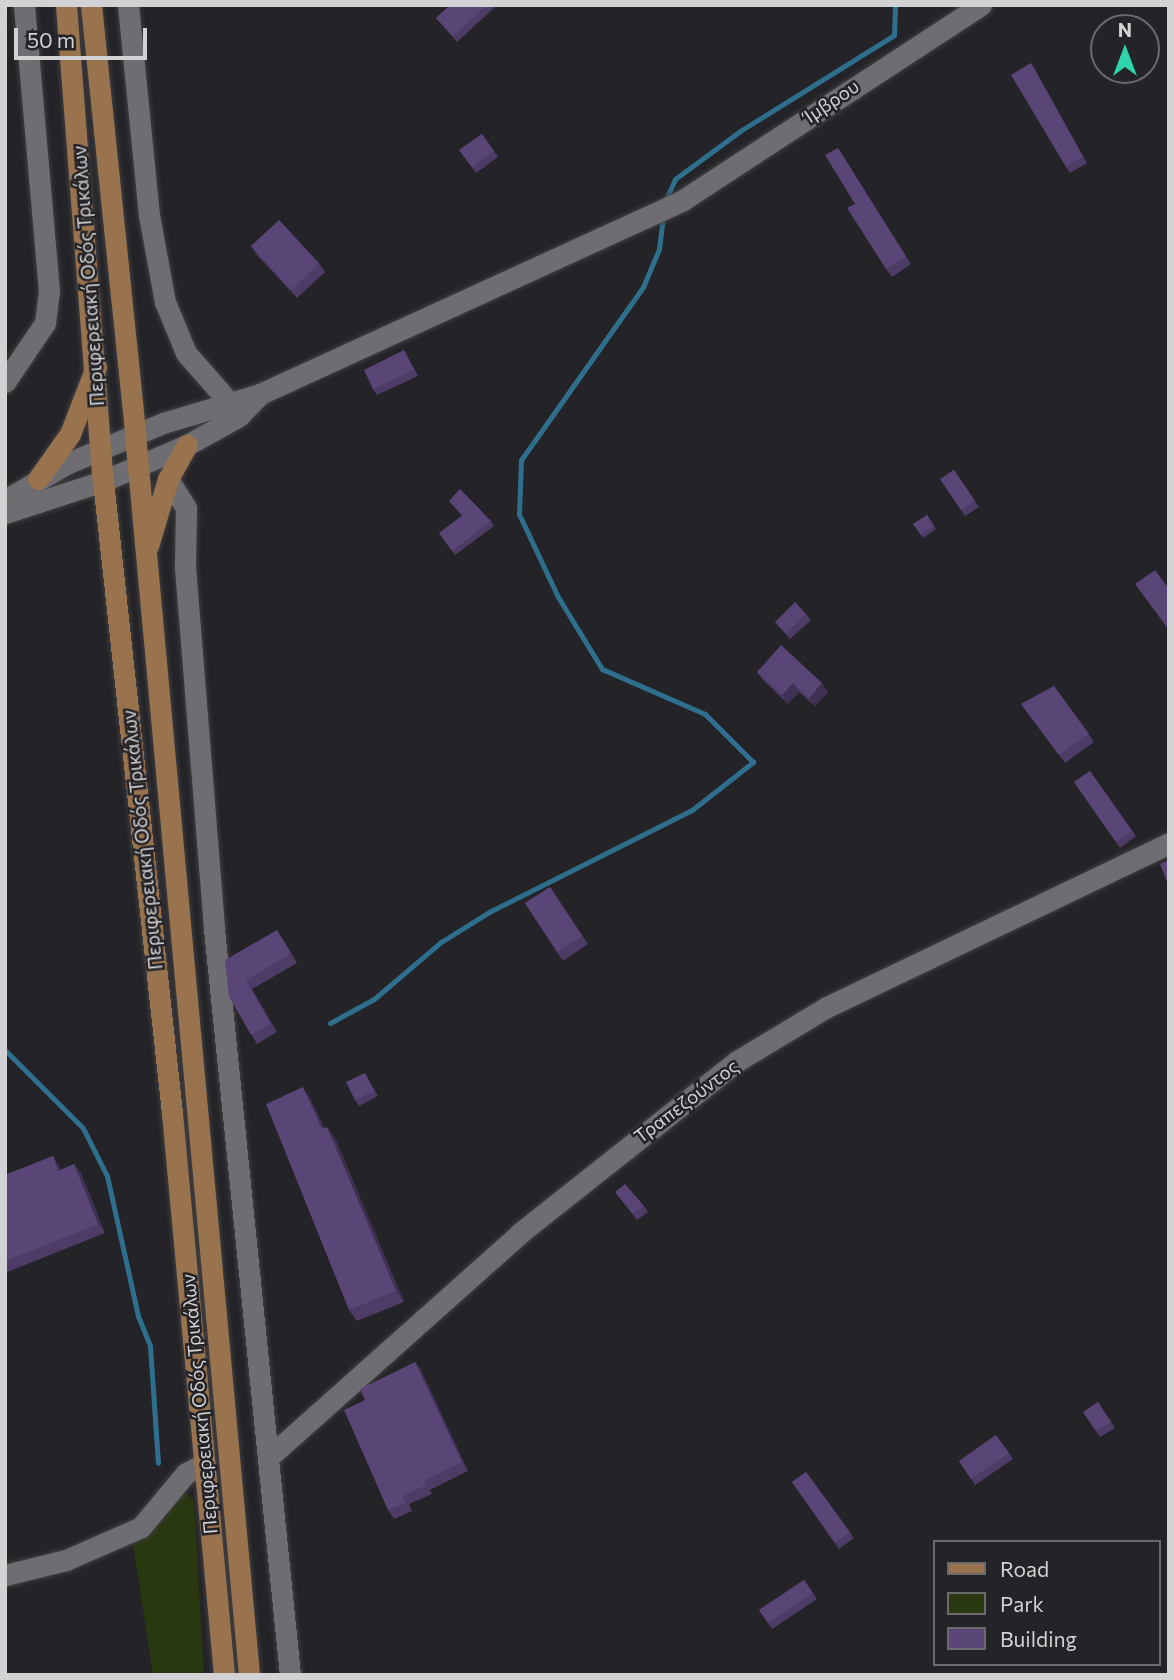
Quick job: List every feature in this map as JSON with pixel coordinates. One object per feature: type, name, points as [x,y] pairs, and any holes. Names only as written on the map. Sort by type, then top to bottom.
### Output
[{"type":"main road","name":"Περιφερειακή Οδός Τρικάλων","points":[[66,5],[97,365],[103,481],[172,1113],[224,1675]]},
{"type":"main road","name":"Περιφερειακή Οδός Τρικάλων","points":[[91,5],[135,434],[249,1675]]},
{"type":"main road","points":[[38,479],[70,434],[97,365]]},
{"type":"main road","points":[[146,558],[168,479],[187,445]]},
{"type":"street","points":[[5,382],[45,323],[49,291],[23,5]]},
{"type":"street","points":[[128,5],[149,215],[165,302],[186,353],[228,401]]},
{"type":"street","name":"Ίμβρου","points":[[260,394],[488,286],[637,223],[682,200],[981,5]]},
{"type":"street","points":[[5,500],[38,479],[135,434],[228,401],[260,394]]},
{"type":"street","points":[[5,513],[103,481],[187,445],[239,416],[260,394]]},
{"type":"street","points":[[168,479],[186,508],[185,567],[207,852],[290,1675]]},
{"type":"street","name":"Τραπεζούντος","points":[[269,1457],[520,1233],[737,1061],[827,1007],[1169,843]]},
{"type":"street","points":[[5,1575],[65,1560],[141,1527],[186,1473],[204,1464]]},
{"type":"green space","points":[[187,1493],[194,1502],[204,1675],[153,1675],[133,1544],[167,1517],[176,1497]]},
{"type":"building","points":[[450,5],[487,5],[453,36],[436,18]]},
{"type":"building","points":[[1031,63],[1083,157],[1066,167],[1011,75]]},
{"type":"building","points":[[482,134],[494,151],[472,167],[459,150]]},
{"type":"building","points":[[838,148],[906,257],[886,269],[847,208],[855,204],[825,155]]},
{"type":"building","points":[[279,220],[319,263],[291,290],[251,246]]},
{"type":"building","points":[[404,350],[414,370],[373,389],[364,370]]},
{"type":"building","points":[[954,470],[975,501],[961,510],[940,479]]},
{"type":"building","points":[[460,489],[491,521],[452,551],[439,533],[463,515],[449,501]]},
{"type":"building","points":[[927,515],[934,526],[921,535],[913,524]]},
{"type":"building","points":[[1155,570],[1169,589],[1169,630],[1135,584]]},
{"type":"building","points":[[795,602],[806,614],[786,633],[775,622]]},
{"type":"building","points":[[781,645],[822,683],[809,698],[793,683],[782,695],[757,672]]},
{"type":"building","points":[[1054,686],[1089,734],[1059,755],[1021,704]]},
{"type":"building","points":[[1090,771],[1132,831],[1116,842],[1074,782]]},
{"type":"building","points":[[1169,860],[1169,884],[1168,884],[1160,864]]},
{"type":"building","points":[[550,887],[582,936],[557,952],[525,903]]},
{"type":"building","points":[[277,930],[291,954],[246,980],[271,1024],[251,1035],[229,996],[225,960]]},
{"type":"building","points":[[365,1073],[374,1091],[355,1100],[346,1082]]},
{"type":"building","points":[[303,1087],[322,1129],[327,1127],[396,1291],[349,1310],[266,1104]]},
{"type":"building","points":[[53,1156],[58,1171],[74,1164],[98,1224],[5,1261],[5,1175]]},
{"type":"building","points":[[625,1184],[644,1206],[633,1214],[615,1192]]},
{"type":"building","points":[[415,1362],[462,1462],[424,1481],[426,1485],[403,1496],[406,1503],[388,1510],[344,1410],[365,1400],[360,1389]]},
{"type":"building","points":[[1098,1402],[1111,1422],[1096,1431],[1083,1412]]},
{"type":"building","points":[[996,1435],[1009,1453],[971,1479],[959,1461]]},
{"type":"building","points":[[806,1472],[850,1532],[835,1543],[792,1482]]},
{"type":"building","points":[[804,1580],[813,1593],[768,1623],[759,1610]]},
{"type":"waterway","points":[[664,203],[675,179],[740,131],[894,35],[895,5]]},
{"type":"waterway","points":[[330,1023],[374,999],[441,942],[489,912],[692,810],[753,762],[705,714],[602,669],[558,597],[519,514],[521,460],[643,287],[659,249],[663,216]]},
{"type":"waterway","points":[[5,1050],[83,1128],[107,1176],[138,1316],[150,1346],[158,1463]]}]
